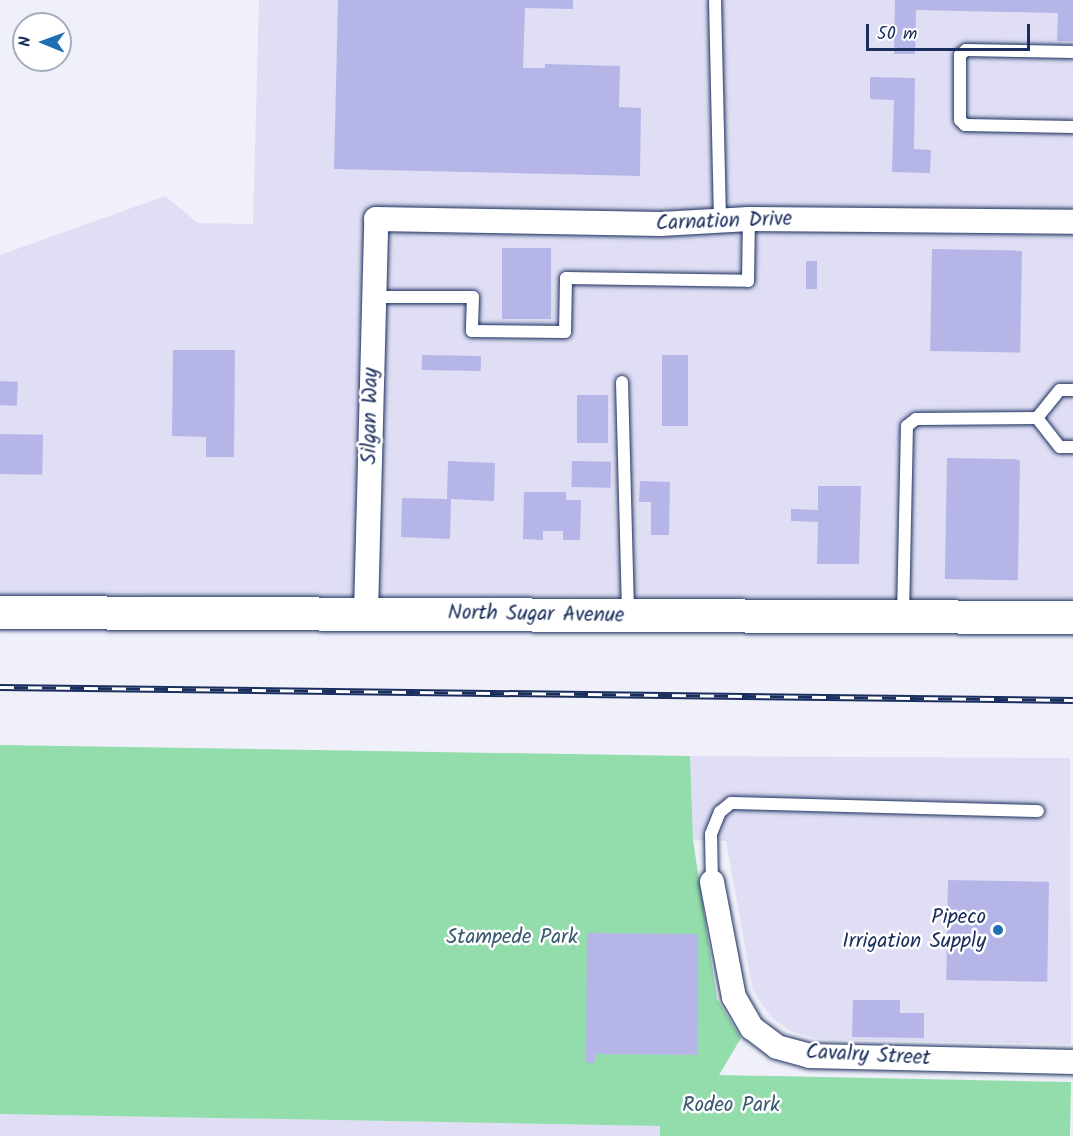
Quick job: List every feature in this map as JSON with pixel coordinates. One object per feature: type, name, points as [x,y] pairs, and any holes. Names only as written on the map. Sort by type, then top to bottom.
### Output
[{"type":"street","name":"Carnation Drive","points":[[376,219],[660,224],[749,219],[1073,222]]},
{"type":"street","name":"Silgan Way","points":[[366,613],[376,219]]},
{"type":"street","name":"North Sugar Avenue","points":[[0,612],[366,613],[628,617],[1073,617]]},
{"type":"street","name":"Cavalry Street","points":[[712,882],[734,997],[752,1028],[777,1047],[810,1056],[1073,1062]]},
{"type":"lane","points":[[715,0],[720,220]]},
{"type":"lane","points":[[1073,52],[966,50],[960,54],[960,120],[965,125],[1073,127]]},
{"type":"lane","points":[[374,297],[473,297],[472,331],[565,332],[566,278],[748,281],[749,219]]},
{"type":"lane","points":[[622,382],[628,617]]},
{"type":"lane","points":[[1037,418],[1060,390],[1073,390]]},
{"type":"lane","points":[[1037,418],[1060,447],[1073,447]]},
{"type":"lane","points":[[903,617],[907,426],[916,419],[1037,418]]},
{"type":"lane","points":[[712,882],[711,834],[720,812],[731,803],[1038,811]]},
{"type":"shaded area","points":[[259,0],[1073,0],[1073,598],[0,595],[0,255],[165,196],[198,223],[253,224]]},
{"type":"shaded area","points":[[690,756],[1070,758],[1071,1044],[820,1039],[792,1032],[770,1016],[753,991],[726,841],[693,840]]},
{"type":"shaded area","points":[[0,1114],[660,1126],[660,1136],[0,1136]]},
{"type":"green space","name":"Stampede Park","points":[[0,745],[690,756],[693,840],[717,999],[741,1038],[719,1075],[1071,1082],[1070,1136],[660,1136],[660,1126],[0,1114]]},
{"type":"building","points":[[338,0],[573,0],[573,9],[525,8],[523,68],[545,68],[545,64],[620,66],[619,107],[641,108],[640,176],[334,169]]},
{"type":"building","points":[[895,0],[1073,0],[1073,41],[1057,41],[1058,13],[916,10],[915,54],[894,54]]},
{"type":"building","points":[[870,77],[915,78],[914,149],[931,150],[930,173],[892,172],[894,100],[870,99]]},
{"type":"building","points":[[502,248],[551,248],[551,319],[502,319]]},
{"type":"building","points":[[932,249],[1022,251],[1020,353],[930,351]]},
{"type":"building","points":[[806,261],[817,261],[817,289],[806,289]]},
{"type":"building","points":[[173,350],[235,350],[234,457],[206,457],[206,437],[172,436]]},
{"type":"building","points":[[422,355],[481,356],[481,371],[422,370]]},
{"type":"building","points":[[662,355],[688,355],[688,426],[662,426]]},
{"type":"building","points":[[0,381],[18,382],[17,406],[0,405]]},
{"type":"building","points":[[577,395],[608,395],[608,443],[577,443]]},
{"type":"building","points":[[0,434],[43,435],[42,475],[0,474]]},
{"type":"building","points":[[947,458],[1020,459],[1018,580],[945,579]]},
{"type":"building","points":[[448,461],[495,463],[494,501],[451,499],[450,539],[401,537],[402,498],[447,499]]},
{"type":"building","points":[[572,461],[611,462],[611,488],[572,487]]},
{"type":"building","points":[[640,481],[670,482],[669,535],[651,535],[651,502],[639,502]]},
{"type":"building","points":[[818,486],[861,486],[859,564],[817,564],[818,522],[791,521],[791,509],[818,510]]},
{"type":"building","points":[[524,492],[566,492],[566,500],[581,500],[580,540],[563,540],[563,531],[543,531],[543,540],[523,539]]},
{"type":"building","name":"Pipeco Irrigation Supply","points":[[948,880],[1049,882],[1047,982],[946,980]]},
{"type":"building","points":[[587,933],[698,934],[697,1055],[595,1054],[595,1063],[586,1063]]},
{"type":"building","points":[[853,1000],[900,1000],[900,1013],[924,1013],[924,1038],[852,1037]]},
{"type":"railway","points":[[0,687],[1073,700]]},
{"type":"place","name":"Pipeco Irrigation Supply","points":[[998,930]]},
{"type":"park label","name":"Rodeo Park","points":[[731,1106]]}]
